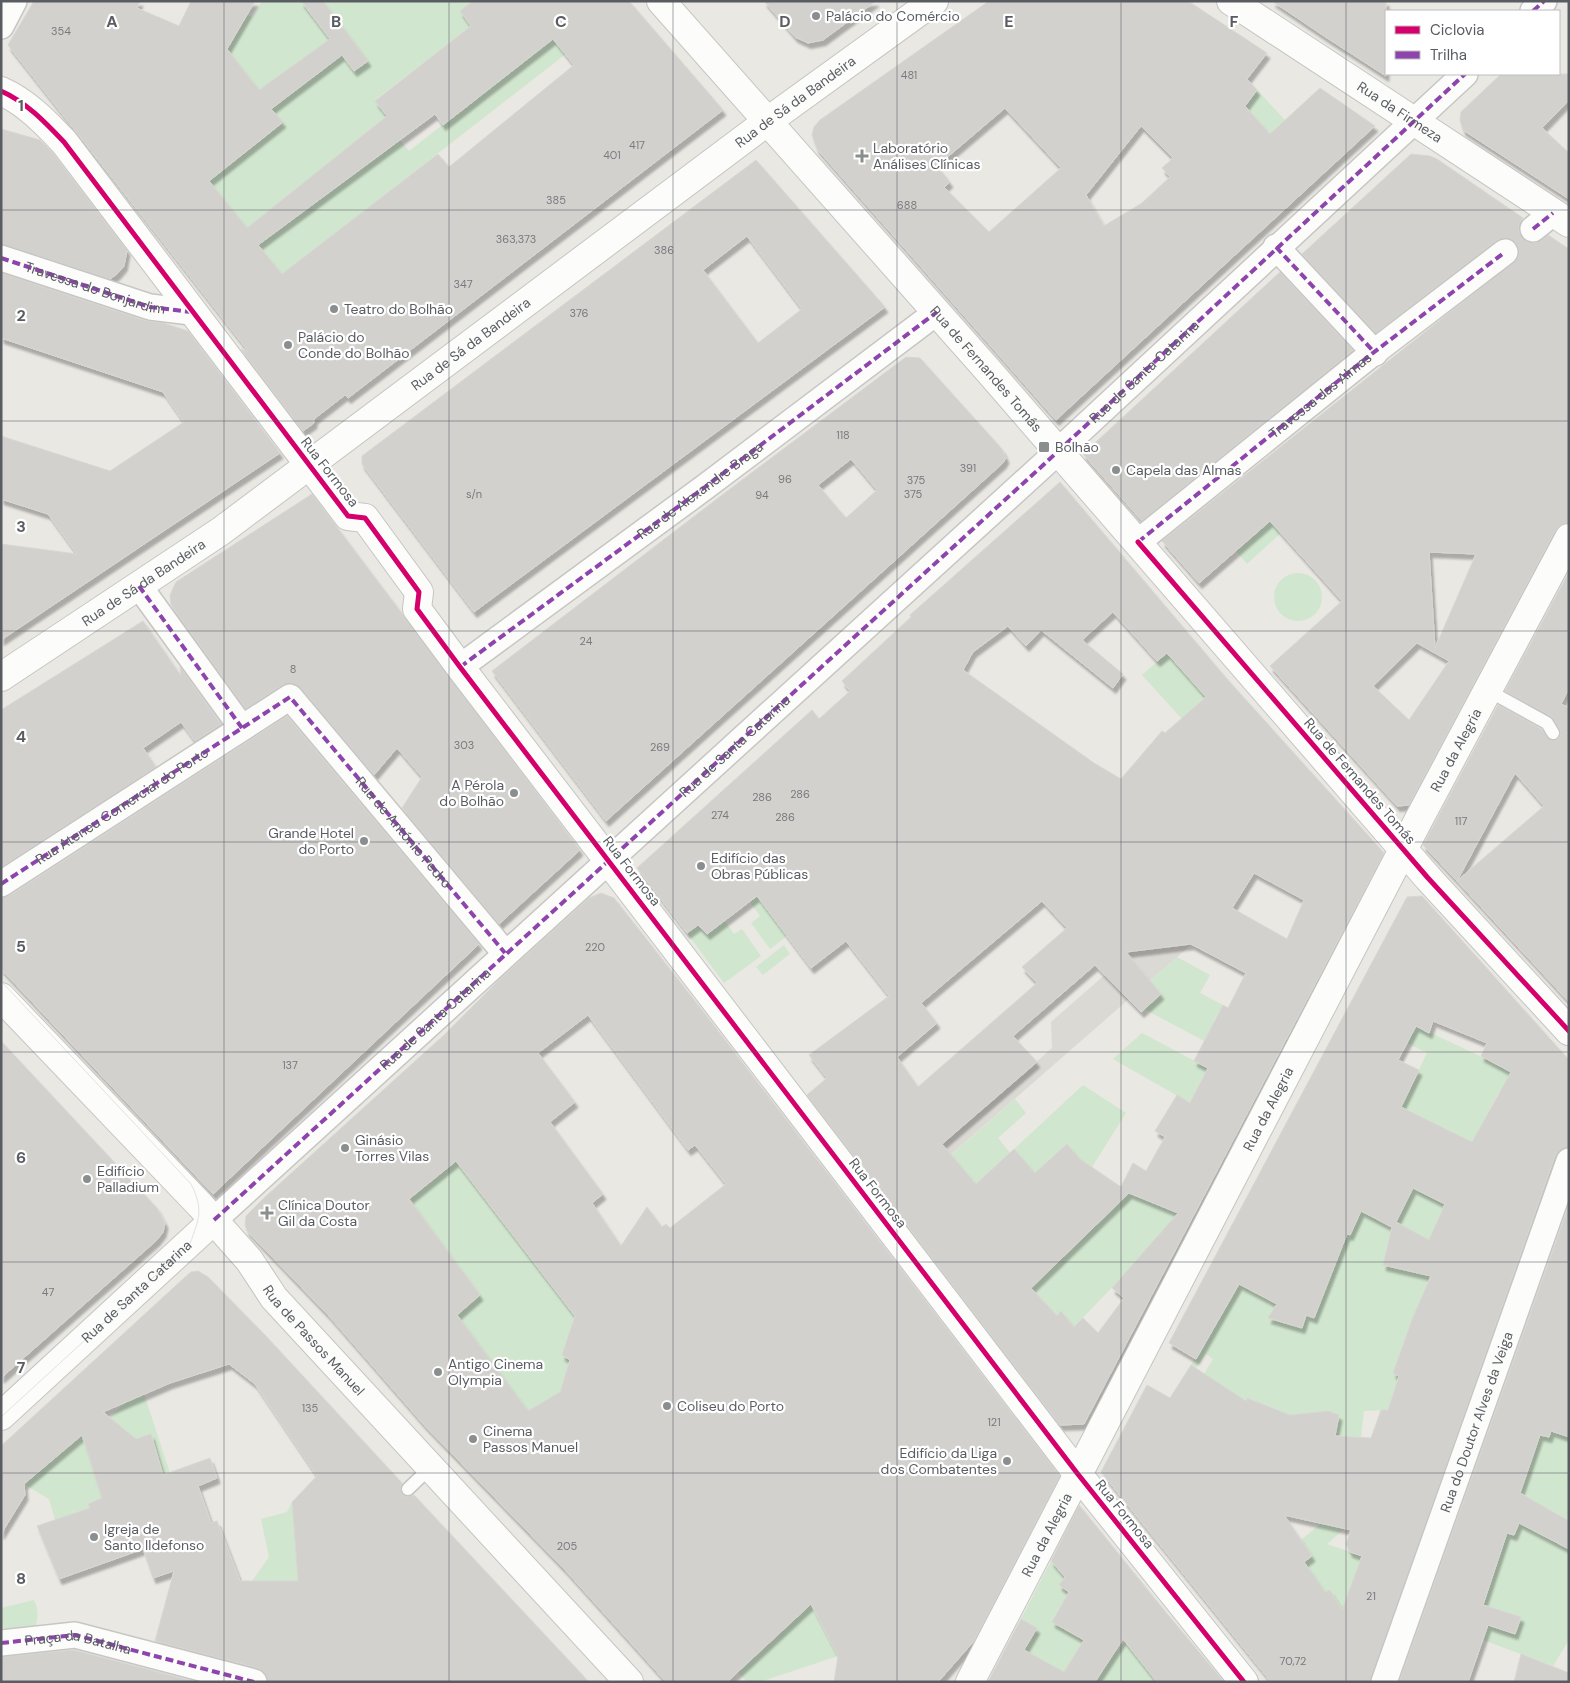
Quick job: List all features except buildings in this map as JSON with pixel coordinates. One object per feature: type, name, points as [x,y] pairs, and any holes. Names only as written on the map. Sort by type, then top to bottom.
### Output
[{"type":"street","points":[[1,26],[14,1]]},
{"type":"street","name":"Rua de Fernandes Tomás","points":[[661,1],[937,312],[1403,850],[1569,1031]]},
{"type":"street","name":"Rua de Sá da Bandeira","points":[[1,677],[221,531],[768,121],[934,1]]},
{"type":"street","name":"Rua da Firmeza","points":[[1231,1],[1412,122],[1552,222]]},
{"type":"street","points":[[1534,10],[1544,1]]},
{"type":"street","name":"Rua de Santa Catarina","points":[[1,1416],[214,1220],[333,1114],[505,953],[1058,452],[1276,247],[1464,75]]},
{"type":"street","name":"Rua Formosa","points":[[1,91],[42,118],[64,142],[191,312],[311,465],[348,516],[365,518],[419,592],[418,610],[460,667],[1077,1473],[1244,1682]]},
{"type":"street","points":[[1276,247],[1374,352]]},
{"type":"street","name":"Travessa das Almas","points":[[1138,542],[1374,352],[1505,252]]},
{"type":"street","name":"Travessa do Bonjardim","points":[[1,258],[150,307],[191,312]]},
{"type":"street","name":"Rua de Alexandre Braga","points":[[460,667],[698,493],[937,312]]},
{"type":"street","name":"Rua da Alegria","points":[[970,1682],[1077,1473],[1403,850],[1569,538]]},
{"type":"street","points":[[139,586],[242,728]]},
{"type":"street","name":"Rua de António Pedro","points":[[242,728],[290,697],[505,953]]},
{"type":"street","name":"Rua Ateneu Comercial do Porto","points":[[1,884],[242,728]]},
{"type":"street","name":"Rua de Passos Manuel","points":[[1,997],[214,1220],[249,1260],[274,1298],[629,1682]]},
{"type":"street","name":"Rua do Doutor Alves da Veiga","points":[[1384,1682],[1569,1161]]},
{"type":"street","name":"Praça da Batalha","points":[[1,1643],[75,1636],[254,1682]]},
{"type":"lane","points":[[1487,690],[1553,725]]},
{"type":"lane","points":[[408,1489],[431,1466]]},
{"type":"shaded area","points":[[1149,936],[1162,948],[1192,944],[893,1205],[884,1195],[1052,1048],[1051,1022]]},
{"type":"green space","points":[[262,1],[473,1],[460,11],[471,26],[375,100],[387,116],[246,229],[209,181],[283,123],[271,109],[355,44],[332,13],[318,23],[330,39],[259,90],[245,72],[200,94],[244,19],[214,2],[252,17]]},
{"type":"green space","points":[[573,23],[585,39],[279,277],[271,260],[258,245],[400,140],[409,151]]},
{"type":"green space","points":[[1257,90],[1285,120],[1270,134],[1245,106]]},
{"type":"green space","points":[[1269,520],[1281,533],[1247,564],[1236,551]]},
{"type":"green space","points":[[1293,573],[1303,573],[1312,577],[1318,583],[1321,588],[1321,606],[1312,617],[1303,621],[1293,621],[1284,617],[1278,611],[1274,602],[1274,592],[1278,583],[1284,577]]},
{"type":"green space","points":[[1167,653],[1206,697],[1182,719],[1142,675]]},
{"type":"green space","points":[[841,895],[770,949],[751,923],[760,916],[750,902],[757,896]]},
{"type":"green space","points":[[725,921],[734,934],[742,929],[761,956],[724,983],[687,933],[698,925],[707,934]]},
{"type":"green space","points":[[784,945],[790,954],[763,975],[756,967]]},
{"type":"green space","points":[[1177,957],[1210,975],[1200,993],[1223,1005],[1214,1020],[1220,1024],[1210,1044],[1144,1009],[1161,994],[1150,981]]},
{"type":"green space","points":[[1416,1026],[1499,1065],[1509,1046],[1525,1102],[1500,1090],[1472,1142],[1389,1101],[1410,1088],[1427,1053],[1407,1043]]},
{"type":"green space","points":[[1142,1033],[1208,1068],[1190,1103],[1113,1059]]},
{"type":"green space","points":[[1083,1085],[1126,1113],[1092,1167],[1035,1173],[1014,1149]]},
{"type":"green space","points":[[1015,1099],[1026,1113],[998,1138],[1010,1153],[976,1184],[951,1155]]},
{"type":"green space","points":[[456,1160],[577,1319],[574,1318],[563,1355],[570,1360],[560,1392],[528,1411],[457,1315],[480,1294],[408,1198]]},
{"type":"green space","points":[[1407,1185],[1445,1204],[1437,1222],[1457,1232],[1435,1264],[1393,1373],[1405,1378],[1400,1393],[1394,1391],[1388,1410],[1364,1411],[1361,1437],[1335,1436],[1339,1416],[1327,1411],[1290,1415],[1248,1398],[1202,1464],[1204,1374],[1213,1359],[1206,1354],[1196,1368],[1191,1365],[1203,1345],[1176,1329],[1186,1310],[1215,1325],[1239,1284],[1277,1304],[1268,1318],[1302,1328],[1353,1200],[1376,1219],[1393,1229],[1402,1233],[1421,1236],[1396,1222],[1404,1205]],"holes":[[[1386,1252],[1397,1268],[1383,1265]]]},
{"type":"green space","points":[[1129,1193],[1179,1213],[1139,1259],[1074,1327],[1061,1311],[1057,1316],[1031,1288]]},
{"type":"green space","points":[[144,1394],[170,1473],[89,1503],[90,1508],[55,1520],[49,1499],[24,1484],[87,1431],[109,1417],[125,1403]],"holes":[[[150,1435],[160,1465],[98,1484],[88,1454]]]},
{"type":"green space","points":[[1513,1426],[1549,1437],[1551,1431],[1569,1437],[1569,1521],[1539,1504],[1530,1528],[1569,1549],[1569,1640],[1553,1666],[1472,1636],[1477,1622],[1515,1634],[1521,1618],[1483,1605],[1503,1545],[1476,1535],[1480,1524],[1514,1535],[1525,1503],[1498,1469],[1526,1477],[1536,1447],[1509,1437]]},
{"type":"green space","points":[[1367,1485],[1350,1531],[1344,1529],[1327,1544],[1362,1556],[1342,1613],[1330,1590],[1325,1592],[1315,1578],[1297,1591],[1298,1566],[1312,1556],[1301,1540]]},
{"type":"green space","points":[[292,1502],[299,1591],[287,1615],[284,1581],[252,1581],[269,1557],[261,1519],[287,1512]]},
{"type":"green space","points":[[1051,1561],[1065,1577],[1060,1585],[1069,1592],[1053,1621],[1084,1640],[1116,1652],[1126,1641],[1157,1682],[1058,1682],[1038,1658],[1024,1650],[1037,1628],[1021,1619]]},
{"type":"green space","points":[[34,1600],[38,1614],[35,1628],[13,1631],[1,1627],[1,1608]]},
{"type":"green space","points":[[810,1604],[825,1621],[822,1625],[829,1639],[887,1681],[838,1656],[760,1682],[747,1682],[738,1672]]},
{"type":"tram line","points":[[1,981],[191,1184],[199,1208],[198,1220],[190,1244],[1,1417]]},
{"type":"marked path","points":[[1534,10],[1544,1]]},
{"type":"marked path","points":[[214,1220],[1040,468],[1464,75]]},
{"type":"marked path","points":[[1533,229],[1553,213]]},
{"type":"marked path","points":[[1276,247],[1375,353]]},
{"type":"marked path","points":[[1138,542],[1369,356],[1505,252]]},
{"type":"marked path","points":[[1,258],[150,307],[191,312]]},
{"type":"marked path","points":[[460,667],[705,487],[937,312]]},
{"type":"marked path","points":[[139,586],[242,728]]},
{"type":"marked path","points":[[1,884],[290,697],[505,953]]},
{"type":"marked path","points":[[1,1643],[75,1635],[254,1682]]},
{"type":"cycle path","points":[[1,91],[27,107],[64,142],[348,516],[365,518],[419,592],[417,609],[460,667],[1077,1473],[1244,1682]]},
{"type":"cycle path","points":[[1138,542],[1428,878],[1569,1031]]},
{"type":"place","name":"Palácio do Comércio","points":[[816,16]]},
{"type":"place","name":"Laboratório Análises Clínicas","points":[[862,156]]},
{"type":"place","name":"Teatro do Bolhão","points":[[334,309]]},
{"type":"place","name":"Palácio do Conde do Bolhão","points":[[288,345]]},
{"type":"place","name":"Bolhão","points":[[1044,447]]},
{"type":"place","name":"Capela das Almas","points":[[1116,470]]},
{"type":"place","name":"A Pérola do Bolhão","points":[[514,793]]},
{"type":"place","name":"Grande Hotel do Porto","points":[[364,841]]},
{"type":"place","name":"Edifício das Obras Públicas","points":[[701,866]]},
{"type":"place","name":"Ginásio Torres Vilas","points":[[345,1148]]},
{"type":"place","name":"Edifício Palladium","points":[[87,1179]]},
{"type":"place","name":"Clínica Doutor Gil da Costa","points":[[267,1213]]},
{"type":"place","name":"Antigo Cinema Olympia","points":[[438,1372]]},
{"type":"place","name":"Coliseu do Porto","points":[[667,1406]]},
{"type":"place","name":"Cinema Passos Manuel","points":[[473,1439]]},
{"type":"place","name":"Edifício da Liga dos Combatentes","points":[[1007,1461]]},
{"type":"place","name":"Igreja de Santo Ildefonso","points":[[94,1537]]}]
